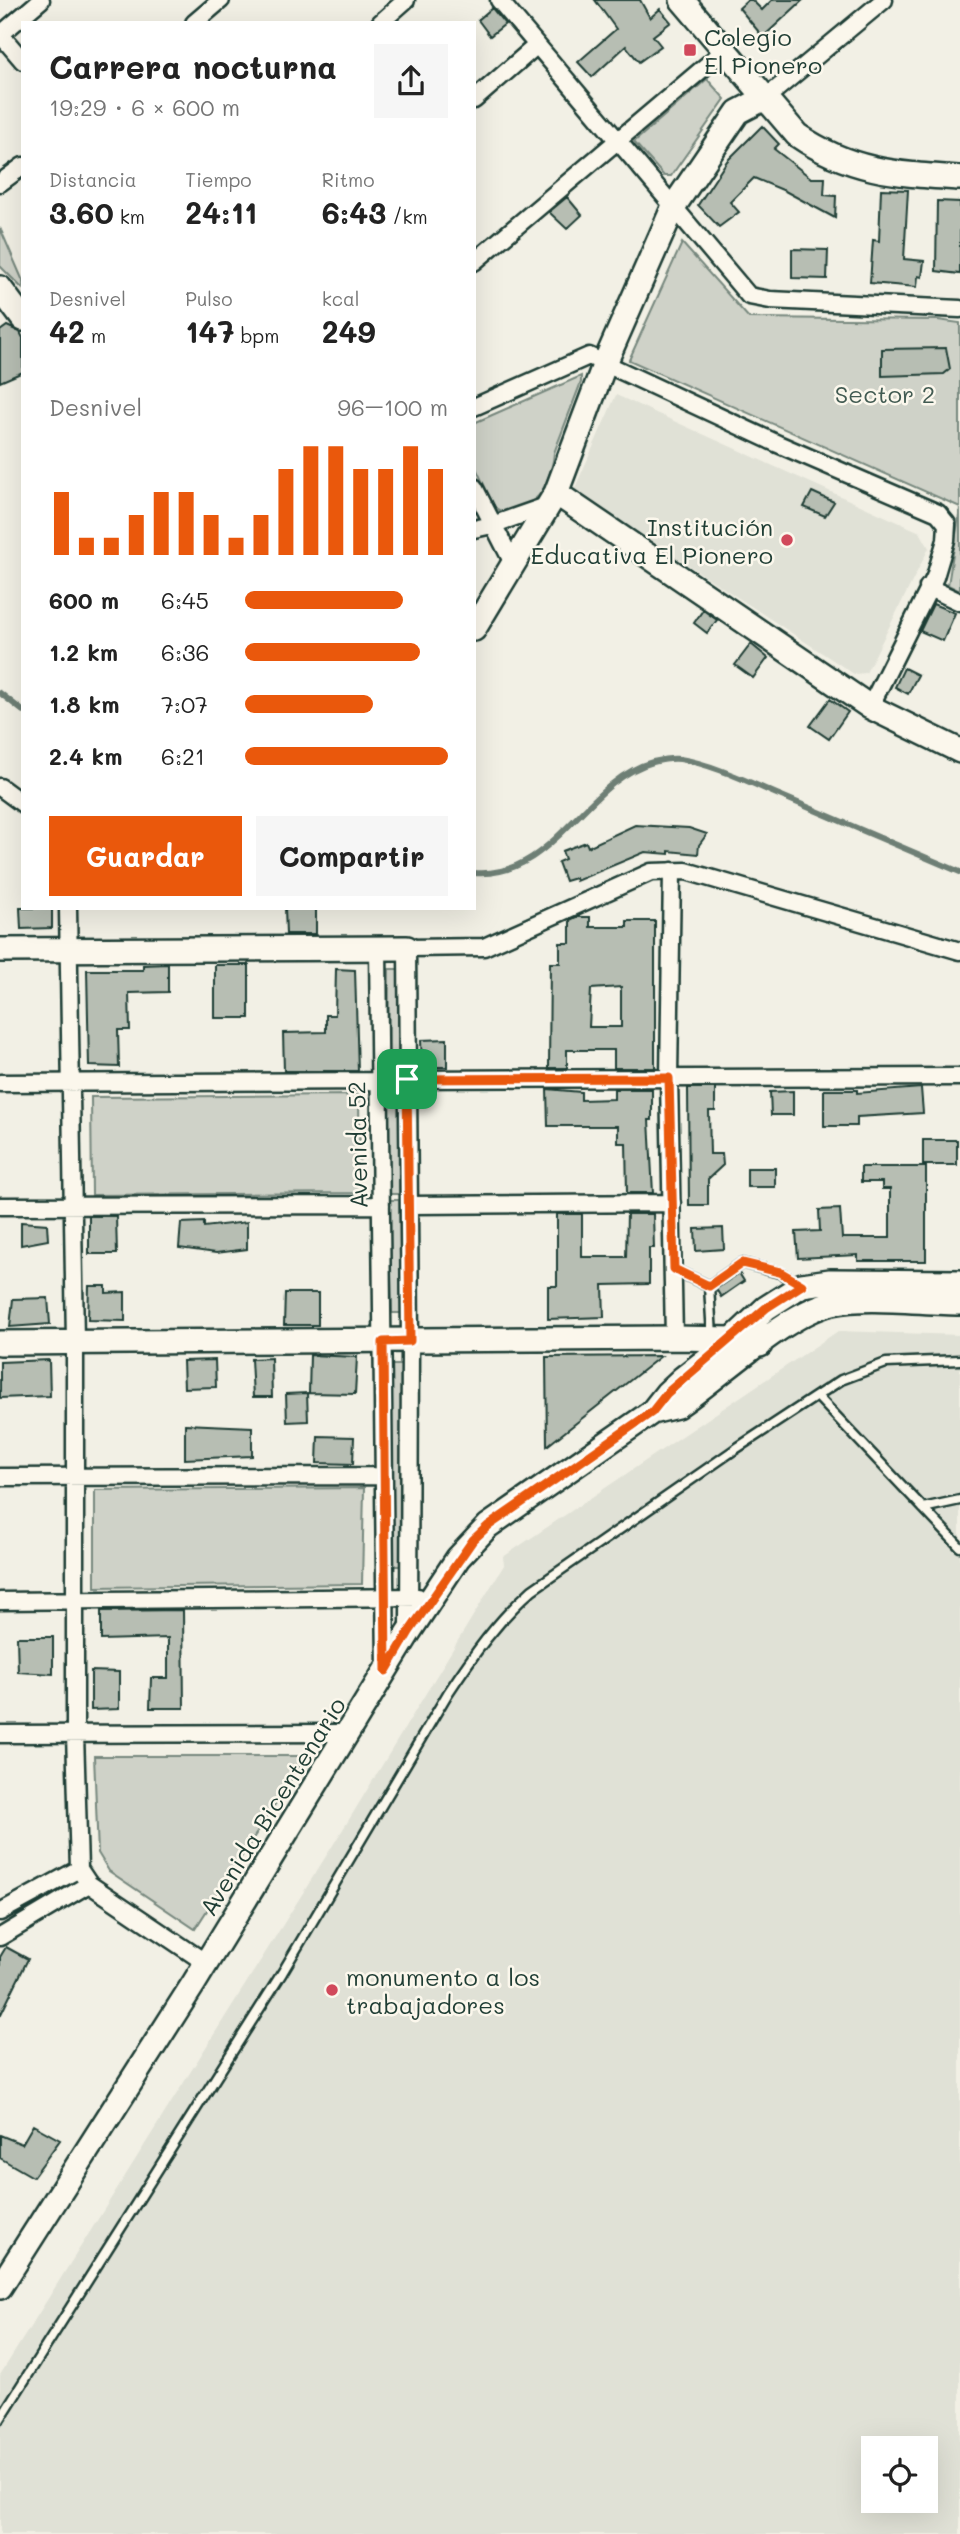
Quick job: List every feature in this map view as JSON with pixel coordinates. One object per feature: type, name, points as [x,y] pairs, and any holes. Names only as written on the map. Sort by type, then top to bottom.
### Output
[{"type":"street","points":[[21,59],[0,34],[41,0]]},
{"type":"street","points":[[196,21],[221,0]]},
{"type":"street","points":[[382,21],[406,0]]},
{"type":"street","points":[[499,0],[743,290],[757,299],[960,309]]},
{"type":"street","points":[[682,0],[797,135],[847,163],[888,173],[960,178]]},
{"type":"street","points":[[476,626],[552,499],[605,363],[674,206],[738,112],[767,97],[884,0]]},
{"type":"street","points":[[476,98],[537,45]]},
{"type":"street","points":[[476,260],[726,49]]},
{"type":"street","points":[[0,183],[21,167]]},
{"type":"street","points":[[0,288],[21,316]]},
{"type":"street","points":[[476,406],[589,356],[778,444],[938,513],[947,524],[946,540],[935,577],[870,707]]},
{"type":"street","points":[[476,491],[514,565]]},
{"type":"street","points":[[476,529],[492,525],[552,499]]},
{"type":"street","points":[[552,499],[870,707],[960,751]]},
{"type":"street","points":[[928,587],[960,603]]},
{"type":"street","points":[[0,787],[21,803]]},
{"type":"street","points":[[672,871],[669,1078],[674,1338]]},
{"type":"street","points":[[0,950],[484,947],[651,872],[686,871],[960,951]]},
{"type":"street","points":[[68,910],[75,1342],[75,1734],[79,1869],[89,1885],[206,1963]]},
{"type":"street","name":"Avenida 52","points":[[378,948],[386,1671]]},
{"type":"street","points":[[0,1601],[421,1597],[410,1341],[407,948]]},
{"type":"street","points":[[407,1079],[960,1077]]},
{"type":"street","points":[[0,1083],[379,1081]]},
{"type":"street","points":[[409,1205],[672,1203]]},
{"type":"street","points":[[0,1206],[381,1205]]},
{"type":"street","points":[[802,1285],[830,1281],[960,1282]]},
{"type":"street","name":"Avenida Bicentenario","points":[[0,2287],[349,1733],[409,1632],[421,1597],[488,1526],[652,1412],[667,1393],[722,1339],[802,1285]]},
{"type":"street","name":"Avenida Bicentenario","points":[[652,1412],[677,1406],[807,1312],[832,1303],[853,1300],[960,1303]]},
{"type":"street","points":[[0,1343],[674,1338],[722,1339],[760,1345]]},
{"type":"street","points":[[0,1477],[384,1476]]},
{"type":"street","points":[[0,1734],[349,1733]]},
{"type":"street","points":[[0,1912],[79,1869]]},
{"type":"street","points":[[0,1937],[89,1885]]},
{"type":"lane","points":[[709,1286],[742,1263],[780,1272],[802,1285]]},
{"type":"lane","points":[[674,1269],[709,1286]]},
{"type":"lane","points":[[709,1286],[722,1339]]},
{"type":"lane","points":[[0,2419],[282,1973],[432,1719],[488,1635],[532,1590],[853,1374],[886,1363],[960,1360]]},
{"type":"lane","points":[[817,1396],[960,1547]]},
{"type":"lane","points":[[923,1508],[960,1500]]},
{"type":"shaded area","name":"Institución Educativa El Pionero","points":[[616,395],[920,532],[929,548],[866,673],[854,674],[574,490]]},
{"type":"shaded area","points":[[838,1331],[960,1335],[960,2534],[0,2534],[0,2375],[350,1818],[504,1565],[503,1557]]},
{"type":"green space","points":[[707,79],[725,99],[671,176],[664,176],[634,142]]},
{"type":"green space","points":[[0,228],[21,276],[21,287],[0,266]]},
{"type":"green space","name":"Sector 2","points":[[682,243],[749,318],[938,320],[960,323],[960,507],[629,360]]},
{"type":"green space","points":[[581,376],[546,484],[535,499],[524,505],[503,512],[495,508],[476,468],[476,422]]},
{"type":"green space","points":[[960,509],[960,591],[948,585]]},
{"type":"green space","points":[[389,969],[398,969],[398,1068],[388,1068]]},
{"type":"green space","points":[[388,1075],[398,1075],[399,1194],[389,1194]]},
{"type":"green space","points":[[359,1095],[360,1193],[92,1195],[91,1097]]},
{"type":"green space","points":[[389,1200],[399,1200],[401,1313],[392,1313]]},
{"type":"green space","points":[[392,1365],[402,1365],[401,1566],[391,1566]]},
{"type":"green space","points":[[364,1488],[362,1584],[95,1587],[95,1490]]},
{"type":"green space","points":[[94,1756],[306,1756],[195,1929],[109,1871],[98,1853]]},
{"type":"building","points":[[595,0],[640,0],[650,18],[660,9],[671,22],[653,36],[661,46],[639,62],[626,46],[592,77],[578,62],[616,29]]},
{"type":"building","points":[[752,0],[762,10],[772,0],[803,0],[763,37],[739,8]]},
{"type":"building","points":[[492,8],[505,24],[490,36],[478,20]]},
{"type":"building","points":[[762,126],[779,144],[774,149],[811,178],[825,178],[824,195],[836,196],[835,218],[754,178],[730,202],[739,212],[719,227],[698,205],[727,161]]},
{"type":"building","points":[[881,189],[908,190],[904,259],[924,261],[922,277],[918,276],[917,287],[870,283],[873,240],[879,241]]},
{"type":"building","points":[[567,197],[582,215],[567,229],[549,212]]},
{"type":"building","points":[[937,201],[960,202],[960,274],[936,271]]},
{"type":"building","points":[[792,249],[828,250],[827,279],[792,278]]},
{"type":"building","points":[[7,326],[20,332],[21,373],[0,382],[0,331]]},
{"type":"building","points":[[946,348],[950,369],[944,374],[882,376],[882,349]]},
{"type":"building","points":[[812,492],[834,502],[825,516],[804,507]]},
{"type":"building","points":[[933,604],[955,613],[943,641],[920,631]]},
{"type":"building","points":[[703,610],[717,620],[707,633],[694,623]]},
{"type":"building","points":[[751,644],[768,658],[753,678],[735,665]]},
{"type":"building","points":[[904,668],[918,675],[908,694],[895,687]]},
{"type":"building","points":[[830,699],[848,712],[829,739],[810,726]]},
{"type":"building","points":[[635,825],[689,828],[707,834],[699,845],[698,854],[645,852],[576,881],[575,878],[565,881],[558,862],[565,859],[562,851],[586,842],[588,847]]},
{"type":"building","points":[[20,908],[52,910],[52,928],[21,929]]},
{"type":"building","points":[[285,910],[316,910],[316,934],[286,934]]},
{"type":"building","points":[[590,917],[590,927],[627,927],[627,921],[655,921],[655,1068],[614,1068],[614,1050],[567,1050],[567,1068],[549,1068],[550,963],[560,963],[560,943],[570,943],[570,920]],"holes":[[[621,987],[621,1027],[589,1027],[591,989]]]},
{"type":"building","points":[[168,964],[168,992],[129,993],[130,1030],[118,1030],[119,1067],[89,1066],[87,970],[143,970],[143,965]]},
{"type":"building","points":[[215,965],[249,965],[249,1018],[215,1018]]},
{"type":"building","points":[[336,969],[355,970],[358,1071],[284,1071],[283,1033],[326,1032],[326,1015],[335,1015]]},
{"type":"building","points":[[447,1039],[447,1067],[422,1067],[421,1040]]},
{"type":"building","points":[[688,1088],[715,1088],[715,1111],[709,1111],[710,1154],[722,1154],[723,1165],[708,1179],[708,1205],[689,1205]]},
{"type":"building","points":[[921,1088],[923,1113],[857,1117],[857,1126],[824,1126],[824,1090],[857,1090],[857,1093]]},
{"type":"building","points":[[547,1089],[581,1092],[581,1100],[614,1099],[614,1089],[652,1089],[652,1120],[649,1120],[653,1193],[627,1193],[626,1143],[618,1143],[618,1126],[548,1126]]},
{"type":"building","points":[[793,1091],[793,1115],[771,1115],[770,1092]]},
{"type":"building","points":[[923,1140],[957,1140],[957,1165],[923,1165]]},
{"type":"building","points":[[861,1167],[926,1167],[926,1261],[858,1261],[858,1255],[798,1258],[796,1232],[820,1231],[819,1210],[840,1209],[842,1238],[890,1238],[890,1189],[882,1189],[882,1182],[861,1182]]},
{"type":"building","points":[[747,1168],[775,1168],[775,1187],[747,1187]]},
{"type":"building","points":[[557,1214],[582,1214],[582,1257],[626,1257],[627,1214],[653,1214],[654,1248],[649,1248],[649,1284],[603,1285],[604,1317],[548,1319],[548,1286],[557,1286]]},
{"type":"building","points":[[89,1216],[116,1216],[117,1254],[89,1254]]},
{"type":"building","points":[[21,1222],[47,1224],[48,1240],[21,1245]]},
{"type":"building","points":[[204,1222],[204,1227],[247,1222],[247,1249],[216,1253],[179,1248],[181,1223]]},
{"type":"building","points":[[723,1228],[724,1249],[696,1251],[695,1229]]},
{"type":"building","points":[[739,1273],[744,1281],[721,1297],[716,1289]]},
{"type":"building","points":[[89,1286],[106,1286],[106,1293],[125,1292],[125,1321],[88,1320]]},
{"type":"building","points":[[285,1293],[318,1293],[318,1325],[284,1325]]},
{"type":"building","points":[[48,1298],[50,1324],[10,1327],[13,1299]]},
{"type":"building","points":[[310,1355],[357,1357],[355,1394],[309,1393]]},
{"type":"building","points":[[661,1356],[547,1446],[546,1357]]},
{"type":"building","points":[[271,1358],[272,1397],[253,1397],[251,1359]]},
{"type":"building","points":[[49,1360],[50,1396],[0,1398],[0,1362]]},
{"type":"building","points":[[215,1360],[216,1387],[184,1388],[183,1361]]},
{"type":"building","points":[[307,1393],[308,1421],[287,1422],[286,1394]]},
{"type":"building","points":[[185,1424],[252,1427],[252,1456],[185,1459]]},
{"type":"building","points":[[318,1436],[354,1437],[353,1464],[317,1463]]},
{"type":"building","points":[[183,1610],[184,1708],[150,1708],[151,1678],[168,1678],[168,1638],[101,1640],[101,1611]]},
{"type":"building","points":[[17,1637],[53,1637],[53,1674],[18,1672]]},
{"type":"building","points":[[91,1671],[119,1672],[119,1709],[91,1710]]},
{"type":"building","points":[[6,1947],[28,1959],[0,2016],[0,1957]]},
{"type":"building","points":[[33,2125],[60,2140],[33,2177],[0,2158],[0,2135],[22,2144]]},
{"type":"waterway","points":[[0,693],[21,709]]},
{"type":"waterway","points":[[476,873],[502,871],[526,861],[548,846],[607,788],[629,772],[653,762],[674,759],[706,765],[733,775],[960,872]]},
{"type":"place","name":"Colegio El Pionero","points":[[690,50]]},
{"type":"place","name":"Institución Educativa El Pionero","points":[[787,540]]},
{"type":"place","name":"monumento a los trabajadores","points":[[332,1990]]},
{"type":"route","points":[[669,1078],[674,1269],[709,1286],[742,1263],[780,1272],[802,1285],[766,1308],[733,1339],[683,1378],[652,1412],[488,1526],[458,1558],[386,1671],[383,1342],[410,1341],[407,1079],[669,1078]]}]
